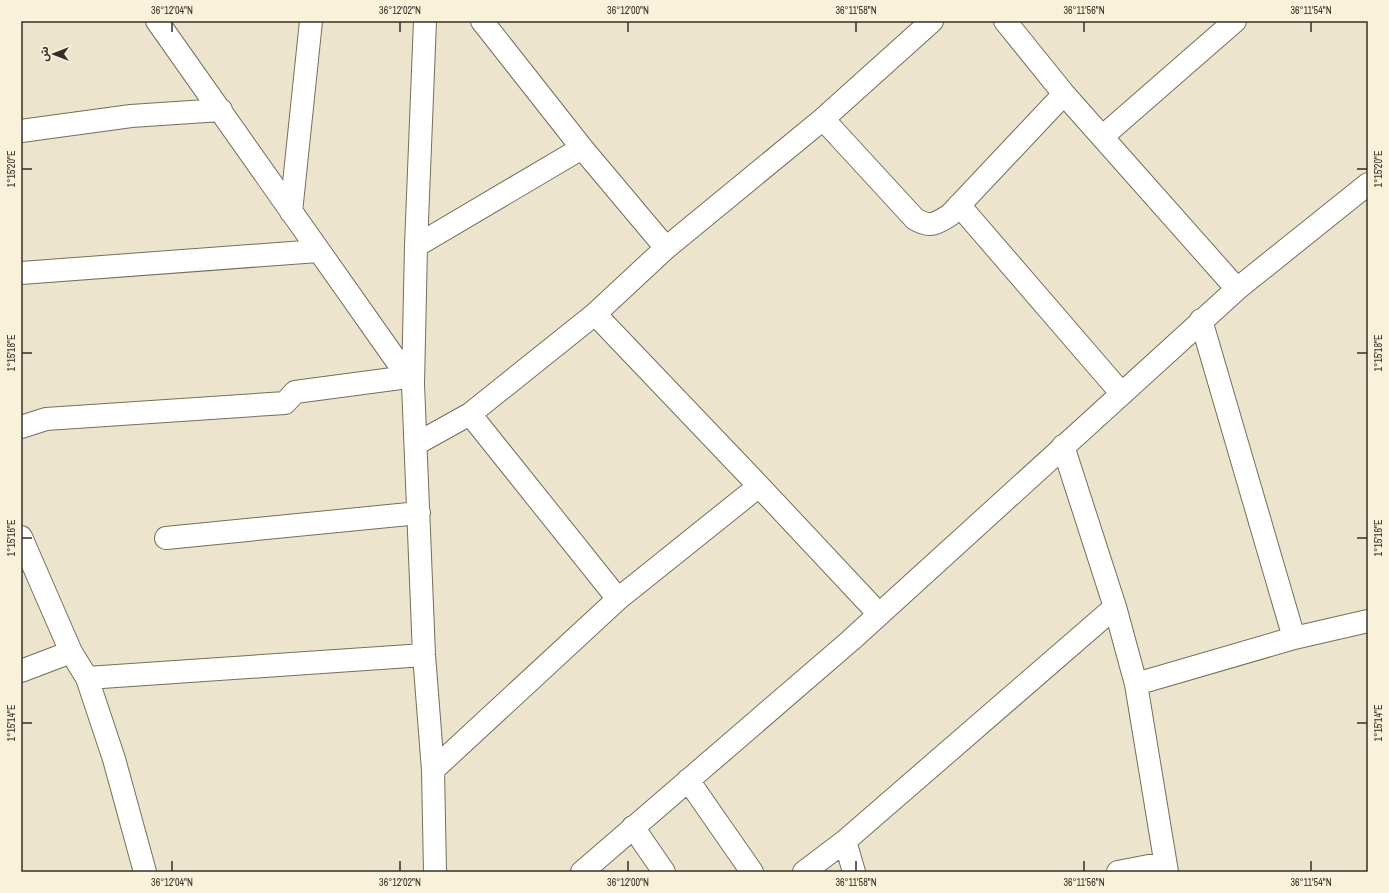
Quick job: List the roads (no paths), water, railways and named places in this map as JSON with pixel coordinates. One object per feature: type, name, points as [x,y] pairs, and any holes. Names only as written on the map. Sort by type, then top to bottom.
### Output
[{"type":"street","points":[[157,21],[172,31],[221,110],[318,251],[411,381]]},
{"type":"street","points":[[291,212],[311,21]]},
{"type":"street","points":[[425,21],[411,381],[416,444],[424,655],[433,770],[435,872]]},
{"type":"street","points":[[482,21],[582,148],[666,248]]},
{"type":"street","points":[[416,444],[470,414],[595,314],[666,248],[823,119],[932,21]]},
{"type":"street","points":[[1102,137],[1235,21]]},
{"type":"street","points":[[1013,23],[1064,94],[1237,289]]},
{"type":"street","points":[[823,119],[915,219],[923,224],[932,224],[950,215],[1064,94]]},
{"type":"street","points":[[21,130],[131,116],[221,110]]},
{"type":"street","points":[[416,246],[582,148]]},
{"type":"street","points":[[582,872],[850,641],[1122,394],[1201,320],[1237,289],[1368,184]]},
{"type":"street","points":[[959,205],[1122,394]]},
{"type":"street","points":[[21,273],[318,251]]},
{"type":"street","points":[[595,314],[879,614]]},
{"type":"street","points":[[1201,320],[1294,638]]},
{"type":"street","points":[[21,427],[46,419],[285,403],[295,392],[411,381]]},
{"type":"street","points":[[470,414],[618,599]]},
{"type":"street","points":[[1063,446],[1115,607],[1136,684],[1166,868],[1118,872]]},
{"type":"street","points":[[433,770],[618,599],[759,486]]},
{"type":"street","points":[[166,538],[418,513]]},
{"type":"street","points":[[21,537],[71,652],[87,678],[114,759],[145,872]]},
{"type":"street","points":[[804,872],[845,841],[1115,607]]},
{"type":"street","points":[[1136,684],[1294,638],[1368,621]]},
{"type":"street","points":[[21,671],[71,652]]},
{"type":"street","points":[[87,678],[424,655]]},
{"type":"street","points":[[688,780],[752,872]]},
{"type":"street","points":[[633,827],[664,872]]},
{"type":"street","points":[[845,841],[854,872]]}]
